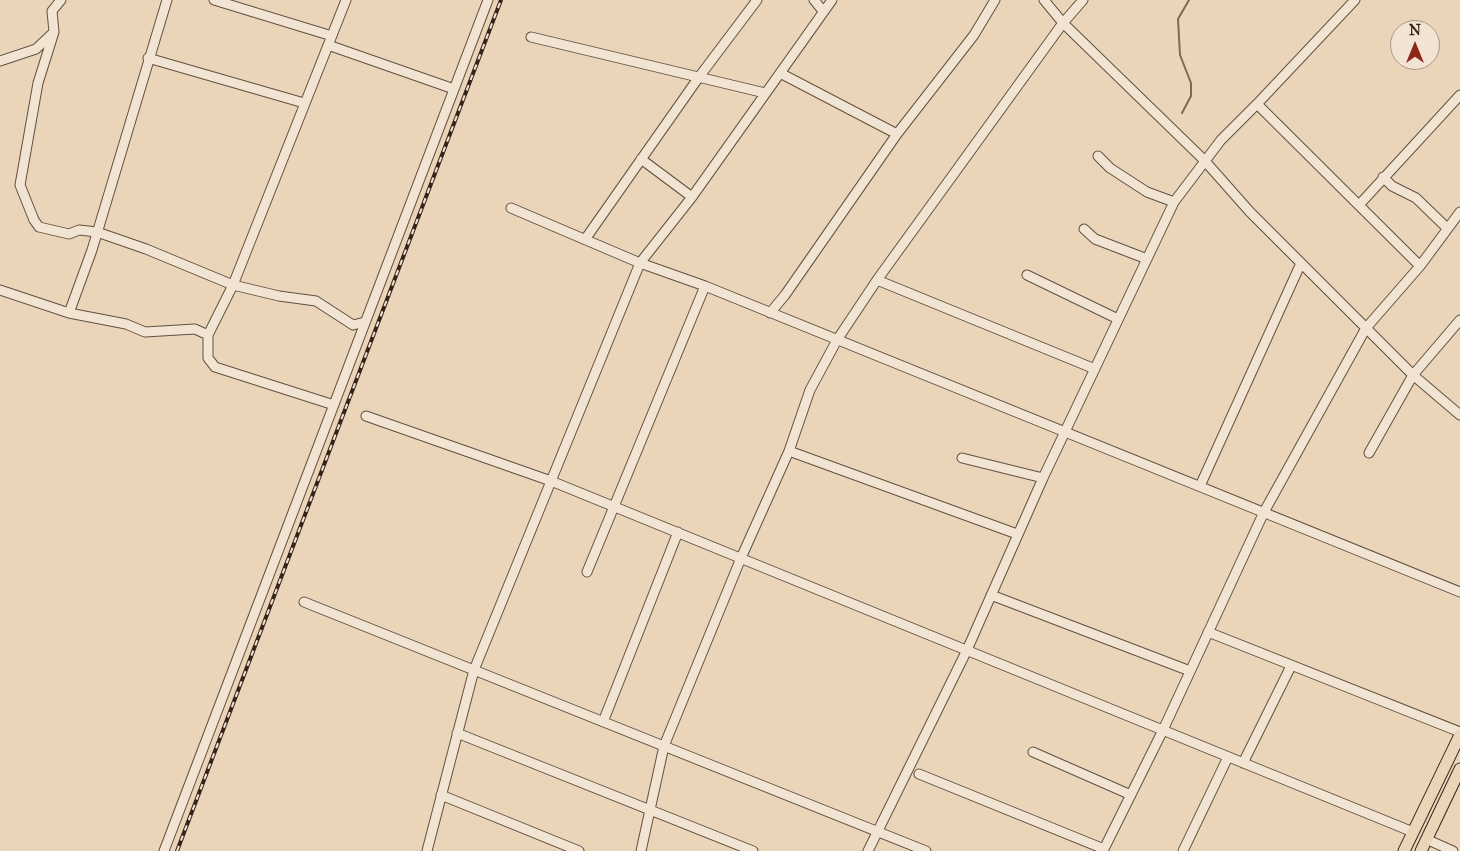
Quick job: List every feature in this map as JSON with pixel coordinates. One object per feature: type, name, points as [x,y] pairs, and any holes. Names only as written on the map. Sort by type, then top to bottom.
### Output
[{"type":"main road","points":[[1404,851],[1460,734]]},
{"type":"main road","points":[[1421,851],[1460,769]]},
{"type":"street","points":[[61,0],[52,11],[54,32],[38,83],[20,186],[34,220],[39,227],[69,234],[79,230],[97,232],[146,249],[233,285],[279,296],[316,301],[353,325],[365,322]]},
{"type":"street","points":[[70,312],[97,232],[166,0]]},
{"type":"street","points":[[214,0],[332,36]]},
{"type":"street","points":[[334,404],[215,367],[208,358],[208,335],[233,285],[346,0]]},
{"type":"street","points":[[164,851],[488,0]]},
{"type":"street","points":[[586,238],[699,77],[757,0]]},
{"type":"street","points":[[814,0],[823,11]]},
{"type":"street","points":[[427,851],[474,670],[640,263],[692,197],[764,93],[832,0]]},
{"type":"street","points":[[770,312],[785,295],[897,134],[974,35],[996,0]]},
{"type":"street","points":[[1044,0],[1063,23],[1204,160],[1250,212],[1413,375],[1460,416]]},
{"type":"street","points":[[641,851],[664,746],[741,558],[788,451],[810,390],[837,340],[878,280],[1063,23],[1083,0]]},
{"type":"street","points":[[868,851],[967,650],[1017,534],[1174,202],[1204,160],[1355,0]]},
{"type":"street","points":[[0,61],[36,49],[54,32]]},
{"type":"street","points":[[531,37],[764,93]]},
{"type":"street","points":[[328,45],[454,90]]},
{"type":"street","points":[[148,58],[304,103]]},
{"type":"street","points":[[780,73],[897,134]]},
{"type":"street","points":[[1359,205],[1460,95]]},
{"type":"street","points":[[1257,104],[1420,266]]},
{"type":"street","points":[[1098,156],[1110,168],[1147,192],[1174,202]]},
{"type":"street","points":[[641,159],[692,197]]},
{"type":"street","points":[[1383,177],[1392,186],[1416,198],[1447,228]]},
{"type":"street","points":[[511,208],[586,238],[640,263],[770,312],[1460,592]]},
{"type":"street","points":[[919,774],[1103,850],[1163,730],[1264,512],[1366,328],[1420,266],[1460,212]]},
{"type":"street","points":[[1084,229],[1095,239],[1147,259]]},
{"type":"street","points":[[1200,486],[1302,263]]},
{"type":"street","points":[[1028,275],[1118,319]]},
{"type":"street","points":[[878,280],[1095,369]]},
{"type":"street","points":[[587,572],[704,286]]},
{"type":"street","points":[[0,290],[70,312],[126,324],[145,332],[195,329],[208,335]]},
{"type":"street","points":[[1370,453],[1413,375],[1460,320]]},
{"type":"street","points":[[366,416],[551,481],[614,506],[1413,832]]},
{"type":"street","points":[[788,451],[1017,534]]},
{"type":"street","points":[[962,458],[1043,478]]},
{"type":"street","points":[[603,722],[678,532]]},
{"type":"street","points":[[991,595],[1190,671]]},
{"type":"street","points":[[304,602],[926,851]]},
{"type":"street","points":[[1208,632],[1460,734]]},
{"type":"street","points":[[1243,762],[1292,666]]},
{"type":"street","points":[[457,733],[753,851]]},
{"type":"street","points":[[1033,752],[1130,795]]},
{"type":"street","points":[[1183,851],[1228,757]]},
{"type":"street","points":[[441,795],[579,851]]},
{"type":"street","points":[[1426,839],[1453,851]]},
{"type":"waterway","points":[[1182,113],[1191,96],[1191,83],[1180,55],[1178,19],[1189,0]]},
{"type":"railway","points":[[177,851],[501,0]]}]
